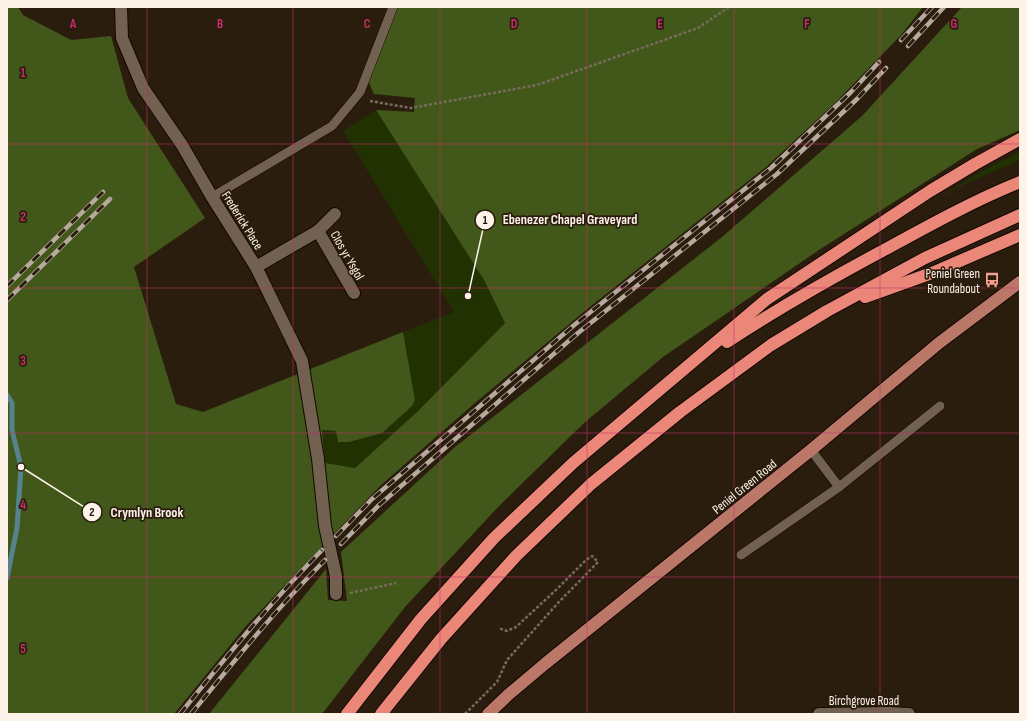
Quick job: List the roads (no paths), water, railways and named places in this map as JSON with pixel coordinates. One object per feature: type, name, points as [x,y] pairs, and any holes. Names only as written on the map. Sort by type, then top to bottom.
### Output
[{"type":"highway","points":[[347,714],[421,619],[494,538],[573,463],[767,299],[930,191],[974,164],[1020,140]]},
{"type":"highway","points":[[677,375],[752,325],[814,288],[912,234],[1002,189],[1020,182]]},
{"type":"highway","points":[[380,714],[441,639],[516,556],[592,484],[686,407],[771,346],[827,311],[925,258],[1020,215]]},
{"type":"highway","points":[[827,311],[932,273],[1020,235]]},
{"type":"main road","name":"Peniel Green Road","points":[[488,714],[546,663],[811,450],[939,343],[1020,282]]},
{"type":"street","name":"Frederick Place","points":[[121,7],[122,38],[143,88],[182,145],[212,197],[256,267],[302,361],[318,459],[325,526],[336,576],[336,594]]},
{"type":"street","name":"Clos yr Ysgol","points":[[256,267],[318,231],[335,214]]},
{"type":"street","name":"Clos yr Ysgol","points":[[318,231],[354,293]]},
{"type":"street","name":"Birchgrove Road","points":[[820,714],[909,714]]},
{"type":"lane","points":[[212,197],[332,126],[360,92],[393,7]]},
{"type":"lane","points":[[741,555],[839,487],[940,406]]},
{"type":"lane","points":[[811,450],[839,487]]},
{"type":"waterway","points":[[7,395],[12,403],[12,430],[21,467],[17,528],[7,578]]},
{"type":"railway","points":[[901,40],[932,7]]},
{"type":"railway","points":[[908,46],[944,7]]},
{"type":"railway","points":[[336,536],[372,499],[573,326],[771,168],[851,92],[879,62]]},
{"type":"railway","points":[[341,544],[378,506],[578,333],[777,174],[857,99],[886,68]]},
{"type":"railway","points":[[7,286],[103,192]]},
{"type":"railway","points":[[7,300],[110,199]]},
{"type":"railway","points":[[180,714],[249,630],[322,550]]},
{"type":"railway","points":[[191,714],[273,616],[325,560]]},
{"type":"place","name":"Peniel Green Roundabout","points":[[992,280]]},
{"type":"place","name":"Ebenezer Chapel Graveyard","points":[[468,296]]},
{"type":"place","name":"Crymlyn Brook","points":[[21,467]]}]
